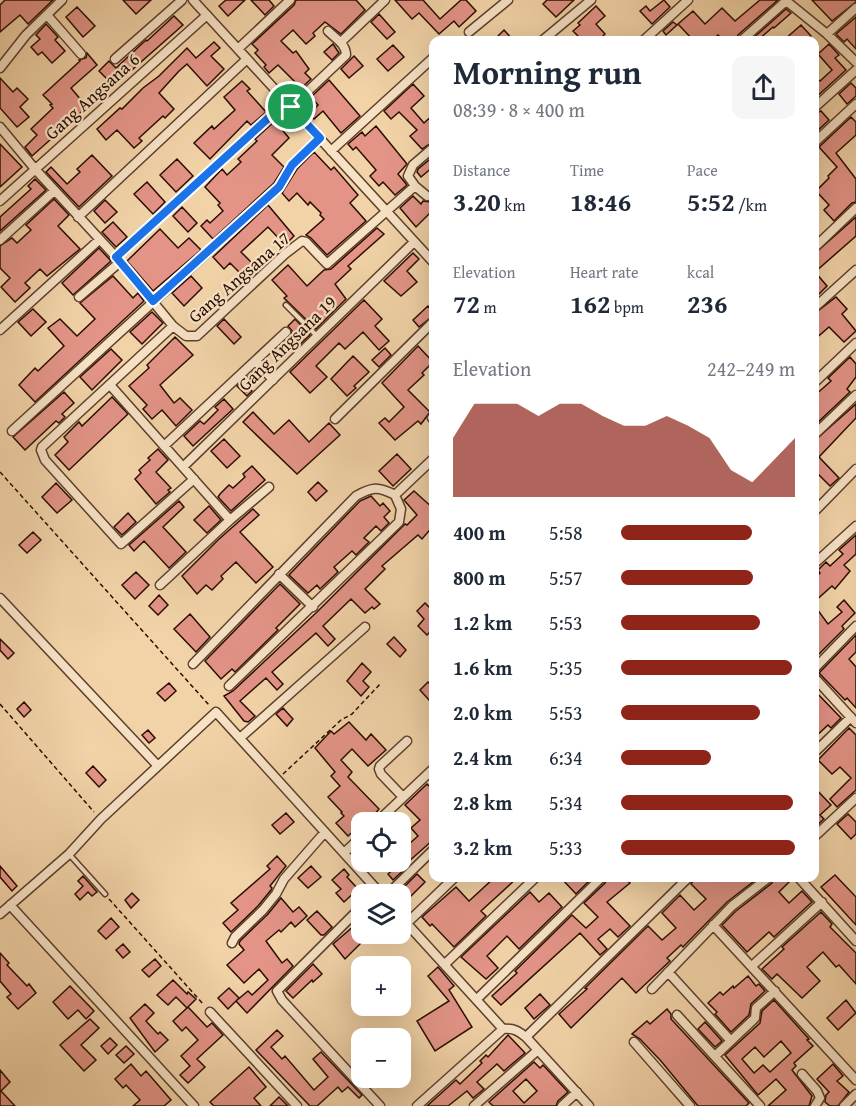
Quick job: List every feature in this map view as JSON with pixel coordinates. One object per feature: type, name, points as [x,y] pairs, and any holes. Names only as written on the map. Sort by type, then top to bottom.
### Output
[{"type":"street","points":[[0,68],[26,35],[62,0]]},
{"type":"street","points":[[115,59],[182,0]]},
{"type":"street","points":[[193,0],[429,258]]},
{"type":"street","points":[[238,49],[290,0]]},
{"type":"street","points":[[341,42],[384,0]]},
{"type":"street","points":[[469,32],[508,0]]},
{"type":"street","points":[[548,36],[591,0]]},
{"type":"street","points":[[648,36],[688,0]]},
{"type":"street","points":[[746,36],[786,0],[856,62]]},
{"type":"street","points":[[827,34],[856,8]]},
{"type":"street","points":[[47,15],[81,54]]},
{"type":"street","name":"Gang Angsana 6","points":[[0,201],[207,15]]},
{"type":"street","points":[[78,297],[289,105],[344,59],[346,52],[341,42],[328,31]]},
{"type":"street","points":[[78,217],[247,59]]},
{"type":"street","points":[[331,151],[429,62]]},
{"type":"street","points":[[819,103],[856,70]]},
{"type":"street","points":[[819,138],[856,104]]},
{"type":"street","points":[[0,127],[54,191],[118,259],[173,326]]},
{"type":"street","points":[[12,431],[279,187],[292,165],[320,138]]},
{"type":"street","points":[[427,196],[415,186],[408,176],[409,170],[429,152]]},
{"type":"street","points":[[387,211],[415,186]]},
{"type":"street","points":[[0,240],[54,191]]},
{"type":"street","points":[[819,243],[856,208]]},
{"type":"street","name":"Gang Angsana 17","points":[[194,479],[121,544],[45,460],[41,450],[173,326],[186,336],[197,336],[285,254],[301,242],[306,242],[327,264],[387,211]]},
{"type":"street","points":[[0,330],[99,240]]},
{"type":"street","name":"Gang Angsana 19","points":[[183,467],[414,242]]},
{"type":"street","points":[[819,303],[856,270]]},
{"type":"street","points":[[335,419],[429,326]]},
{"type":"street","points":[[164,446],[286,332]]},
{"type":"street","points":[[819,378],[856,343]]},
{"type":"street","points":[[256,361],[273,380]]},
{"type":"street","points":[[110,385],[230,520]]},
{"type":"street","points":[[819,430],[856,395]]},
{"type":"street","points":[[395,495],[429,463]]},
{"type":"street","points":[[819,507],[856,469]]},
{"type":"street","points":[[160,585],[269,487]]},
{"type":"street","points":[[193,664],[356,496],[370,488],[384,489],[395,495],[401,509],[399,522],[229,686]]},
{"type":"street","points":[[819,559],[856,526]]},
{"type":"street","points":[[279,574],[313,606]]},
{"type":"street","points":[[0,598],[158,766]]},
{"type":"street","points":[[819,664],[856,626]]},
{"type":"street","points":[[240,738],[365,627]]},
{"type":"street","points":[[819,682],[854,720],[819,749]]},
{"type":"street","points":[[0,914],[69,854],[101,819],[216,712],[370,884]]},
{"type":"street","points":[[403,797],[379,770],[407,741]]},
{"type":"street","points":[[387,812],[429,773]]},
{"type":"street","points":[[819,832],[856,798]]},
{"type":"street","points":[[232,943],[234,937],[263,910],[284,879],[325,832]]},
{"type":"street","points":[[344,853],[351,846]]},
{"type":"street","points":[[398,884],[429,854]]},
{"type":"street","points":[[411,913],[449,882]]},
{"type":"street","points":[[445,964],[531,882]]},
{"type":"street","points":[[477,999],[597,882]]},
{"type":"street","points":[[526,1037],[684,882]]},
{"type":"street","points":[[652,988],[732,906],[763,882]]},
{"type":"street","points":[[803,882],[856,941]]},
{"type":"street","points":[[752,966],[822,902]]},
{"type":"street","points":[[10,905],[194,1106]]},
{"type":"street","points":[[351,917],[277,991],[282,1000],[380,1106]]},
{"type":"street","points":[[713,925],[856,1080]]},
{"type":"street","points":[[411,927],[503,1029],[516,1030],[526,1037],[589,1106]]},
{"type":"street","points":[[668,972],[731,1041]]},
{"type":"street","points":[[715,1056],[755,1018],[756,1008],[775,991]]},
{"type":"street","points":[[210,1012],[297,1106]]},
{"type":"street","points":[[677,1015],[760,1106]]},
{"type":"street","points":[[417,1106],[503,1029]]},
{"type":"street","points":[[634,1042],[690,1106]]},
{"type":"street","points":[[474,1106],[538,1050]]},
{"type":"street","points":[[802,1074],[820,1098],[815,1106]]},
{"type":"street","points":[[562,1106],[577,1092]]},
{"type":"street","points":[[844,1106],[856,1094]]},
{"type":"lane","points":[[286,305],[317,336]]},
{"type":"lane","points":[[69,854],[105,894]]},
{"type":"path","points":[[0,472],[216,712]]},
{"type":"path","points":[[277,779],[341,720],[352,714],[381,683]]},
{"type":"path","points":[[0,704],[101,819]]},
{"type":"path","points":[[105,894],[210,1012]]},
{"type":"building","points":[[5,0],[53,0],[28,24],[20,15],[0,32],[0,5]]},
{"type":"building","points":[[123,0],[151,0],[136,14]]},
{"type":"building","points":[[226,0],[245,0],[228,16],[219,6]]},
{"type":"building","points":[[251,0],[269,0],[274,6],[265,15]]},
{"type":"building","points":[[296,0],[356,0],[365,10],[341,34],[325,22],[313,33],[315,36],[306,44],[293,30],[281,41],[293,53],[296,51],[309,69],[305,73],[311,79],[293,96],[289,91],[297,84],[278,65],[269,73],[264,67],[266,65],[255,53],[258,50],[252,44],[294,5]]},
{"type":"building","points":[[395,0],[423,0],[440,19],[461,0],[466,0],[476,11],[459,27],[454,21],[439,34],[419,13],[412,19]]},
{"type":"building","points":[[547,0],[574,0],[556,17],[543,4]]},
{"type":"building","points":[[664,0],[670,7],[652,24],[640,11],[646,6],[650,11]]},
{"type":"building","points":[[760,0],[778,0],[738,36],[689,36],[678,24],[693,11],[705,24],[722,8],[735,21]]},
{"type":"building","points":[[812,0],[856,0],[856,2],[832,21]]},
{"type":"building","points":[[596,6],[605,16],[596,24],[605,34],[603,36],[578,36],[573,31],[580,25],[578,23]]},
{"type":"building","points":[[77,7],[95,26],[83,37],[66,17]]},
{"type":"building","points":[[786,9],[791,13],[763,36],[756,36]]},
{"type":"building","points":[[379,14],[395,32],[387,39],[371,22]]},
{"type":"building","points":[[174,16],[183,25],[113,85],[99,71],[109,61],[116,68]]},
{"type":"building","points":[[856,17],[856,49],[847,39],[844,42],[836,34]]},
{"type":"building","points":[[673,22],[677,25],[666,35],[663,31]]},
{"type":"building","points":[[46,24],[58,37],[55,40],[65,51],[52,63],[42,52],[38,55],[31,47],[40,39],[36,35]]},
{"type":"building","points":[[801,25],[811,36],[789,36]]},
{"type":"building","points":[[504,30],[509,36],[498,36]]},
{"type":"building","points":[[214,42],[220,48],[211,56],[224,69],[207,86],[187,64],[159,93],[174,109],[139,138],[142,141],[134,148],[117,130],[106,140],[97,129],[120,108],[122,109],[159,76],[187,48],[196,58]]},
{"type":"building","points":[[333,44],[339,53],[332,60],[324,52]]},
{"type":"building","points":[[829,44],[839,55],[835,58],[846,70],[819,94],[819,80],[832,70],[819,53]]},
{"type":"building","points":[[393,45],[404,57],[388,71],[377,59]]},
{"type":"building","points":[[87,53],[97,65],[71,88],[87,107],[32,156],[25,147],[37,135],[31,129],[53,108],[43,95],[79,60],[86,58]]},
{"type":"building","points":[[354,56],[363,66],[349,78],[341,69]]},
{"type":"building","points":[[0,78],[13,92],[17,88],[28,99],[20,107],[29,117],[17,127],[0,108]]},
{"type":"building","points":[[329,80],[360,116],[341,133],[323,111],[314,119],[309,114],[318,105],[311,97]]},
{"type":"building","points":[[242,81],[250,89],[247,91],[266,112],[251,125],[247,121],[210,159],[194,143],[212,126],[214,129],[235,110],[224,97]]},
{"type":"building","points":[[851,83],[856,88],[856,96],[847,104],[839,94]]},
{"type":"building","points":[[413,84],[424,96],[411,108],[424,123],[429,118],[429,144],[422,149],[410,136],[417,130],[399,112],[391,119],[384,111]]},
{"type":"building","points":[[821,111],[829,120],[819,129],[819,112]]},
{"type":"building","points":[[851,117],[856,122],[856,135],[836,153],[856,179],[856,202],[852,203],[834,221],[824,210],[829,205],[819,194],[819,188],[837,167],[819,147]]},
{"type":"building","points":[[275,121],[289,138],[272,155],[284,167],[274,183],[213,239],[201,226],[207,220],[210,223],[223,211],[218,205],[220,203],[205,187],[222,169],[227,175],[241,162],[238,159]]},
{"type":"building","points":[[376,126],[407,164],[398,174],[407,185],[395,195],[383,182],[379,186],[370,176],[376,170],[356,147],[353,150],[348,144],[362,132],[365,136]]},
{"type":"building","points":[[0,144],[22,167],[0,187]]},
{"type":"building","points":[[314,152],[331,170],[334,167],[358,195],[350,203],[366,221],[327,255],[306,235],[324,219],[321,213],[310,202],[308,205],[297,193],[289,201],[282,193],[297,169]]},
{"type":"building","points":[[92,155],[112,176],[79,207],[46,172],[51,167],[67,184],[80,172],[77,169]]},
{"type":"building","points":[[177,159],[193,176],[176,192],[160,175]]},
{"type":"building","points":[[429,160],[429,170],[421,177],[417,172]]},
{"type":"building","points":[[35,179],[46,190],[0,231],[0,217],[31,189],[28,186]]},
{"type":"building","points":[[147,182],[165,202],[153,214],[134,194]]},
{"type":"building","points":[[413,196],[421,204],[423,201],[429,202],[429,214],[416,227],[400,208]]},
{"type":"building","points":[[54,199],[69,215],[58,226],[80,249],[47,276],[40,269],[25,283],[30,288],[15,302],[1,287],[10,278],[0,268],[0,246],[12,238],[17,243],[31,230],[26,225]]},
{"type":"building","points":[[105,200],[117,212],[105,223],[94,211]]},
{"type":"building","points":[[268,205],[294,236],[285,245],[268,227],[241,252],[255,266],[244,277],[230,263],[224,269],[213,257]]},
{"type":"building","points":[[182,207],[197,223],[188,232],[173,216]]},
{"type":"building","points":[[856,217],[856,236],[819,268],[819,250]]},
{"type":"building","points":[[113,222],[127,237],[116,247],[102,232]]},
{"type":"building","points":[[377,228],[384,234],[348,266],[351,269],[335,284],[346,299],[316,329],[284,298],[287,296],[272,280],[288,265],[307,286],[324,270],[331,269]]},
{"type":"building","points":[[160,229],[178,248],[189,238],[201,250],[153,291],[127,261]]},
{"type":"building","points":[[99,248],[111,261],[73,295],[62,283]]},
{"type":"building","points":[[413,253],[419,259],[407,271],[417,282],[401,296],[384,281]]},
{"type":"building","points":[[113,276],[133,298],[138,293],[144,301],[35,402],[19,385],[35,368],[38,371],[64,346],[48,328],[60,319],[77,336],[95,319],[80,303]]},
{"type":"building","points":[[191,276],[202,288],[184,306],[172,293]]},
{"type":"building","points":[[819,277],[827,286],[819,294]]},
{"type":"building","points":[[836,297],[847,309],[842,314],[856,331],[844,342],[829,327],[819,336],[819,310]]},
{"type":"building","points":[[364,300],[382,319],[375,326],[389,341],[379,350],[363,332],[345,349],[339,343],[316,366],[327,377],[310,393],[290,372]]},
{"type":"building","points":[[429,307],[429,319],[419,327],[413,320]]},
{"type":"building","points":[[33,309],[46,322],[31,336],[18,322]]},
{"type":"building","points":[[152,312],[163,323],[142,344],[130,332]]},
{"type":"building","points":[[224,319],[241,337],[234,344],[217,326]]},
{"type":"building","points":[[295,319],[310,335],[298,346],[290,337],[292,331],[288,326]]},
{"type":"building","points":[[175,337],[193,355],[160,385],[174,403],[180,398],[192,410],[176,426],[162,410],[152,419],[143,409],[147,405],[129,386],[149,368],[147,365]]},
{"type":"building","points":[[418,346],[429,358],[429,366],[422,373],[424,375],[408,390],[429,413],[421,424],[418,421],[395,440],[379,423],[385,418],[389,422],[404,407],[382,383]]},
{"type":"building","points":[[385,348],[391,355],[379,367],[372,360]]},
{"type":"building","points":[[111,349],[122,360],[92,390],[80,377]]},
{"type":"building","points":[[353,356],[369,372],[347,396],[331,379]]},
{"type":"building","points":[[850,357],[856,364],[856,377],[847,389],[850,392],[819,421],[819,392],[831,381],[828,378]]},
{"type":"building","points":[[255,370],[261,377],[249,388],[252,391],[247,396],[237,386]]},
{"type":"building","points":[[64,392],[74,403],[62,414],[65,417],[59,423],[56,421],[25,450],[13,437]]},
{"type":"building","points":[[112,397],[128,414],[69,470],[55,455],[68,442],[64,437],[79,422],[82,426]]},
{"type":"building","points":[[224,399],[233,409],[193,446],[184,436],[200,421],[204,424],[218,410],[215,407]]},
{"type":"building","points":[[856,404],[856,418],[819,457],[819,437]]},
{"type":"building","points":[[253,412],[274,434],[289,420],[309,442],[329,423],[340,435],[297,474],[243,422]]},
{"type":"building","points":[[224,439],[240,456],[227,468],[211,451]]},
{"type":"building","points":[[158,449],[168,460],[156,472],[171,488],[168,490],[170,492],[156,504],[135,479],[141,473],[139,470],[150,460],[148,458]]},
{"type":"building","points":[[397,454],[411,469],[393,486],[379,471]]},
{"type":"building","points":[[819,457],[839,478],[830,486],[819,475]]},
{"type":"building","points":[[252,466],[265,480],[231,511],[218,497],[229,485],[233,488],[245,477],[243,474]]},
{"type":"building","points":[[318,482],[327,491],[316,501],[308,492]]},
{"type":"building","points":[[56,483],[72,500],[57,513],[42,497]]},
{"type":"building","points":[[414,491],[429,504],[429,531],[422,539],[418,535],[382,566],[385,569],[365,589],[380,604],[365,613],[351,599],[323,626],[335,639],[328,646],[316,633],[272,672],[283,684],[277,690],[266,678],[240,701],[255,716],[248,722],[244,721],[224,696],[233,691],[417,515],[404,500]]},
{"type":"building","points":[[371,496],[380,506],[383,503],[390,511],[384,517],[389,523],[381,531],[376,526],[364,538],[369,542],[356,555],[352,551],[334,567],[338,572],[320,589],[317,585],[308,593],[289,575],[360,501]]},
{"type":"building","points":[[179,501],[184,507],[163,527],[186,552],[169,568],[144,541],[134,551],[129,545]]},
{"type":"building","points":[[209,506],[221,520],[207,533],[194,520]]},
{"type":"building","points":[[253,509],[259,515],[240,532],[273,567],[256,583],[236,562],[221,576],[223,579],[212,590],[206,585],[197,594],[182,576]]},
{"type":"building","points":[[128,513],[136,522],[122,535],[114,527]]},
{"type":"building","points":[[33,532],[41,540],[27,553],[19,545]]},
{"type":"building","points":[[856,535],[856,554],[844,565],[850,571],[835,589],[832,586],[819,598],[819,569],[826,562],[830,566],[843,554],[839,550]]},
{"type":"building","points":[[136,572],[149,585],[135,599],[122,585]]},
{"type":"building","points":[[280,584],[300,604],[276,628],[278,630],[235,672],[232,669],[221,679],[205,661]]},
{"type":"building","points":[[159,595],[168,605],[158,615],[149,606]]},
{"type":"building","points":[[844,600],[855,613],[842,626],[844,629],[819,654],[819,612],[828,624],[842,612],[837,607]]},
{"type":"building","points":[[425,603],[429,607],[429,633],[427,635],[418,626],[424,619],[417,611]]},
{"type":"building","points":[[190,614],[210,637],[196,652],[174,629]]},
{"type":"building","points":[[856,635],[856,652],[849,659],[856,667],[856,708],[819,673]]},
{"type":"building","points":[[394,637],[406,650],[400,657],[387,644]]},
{"type":"building","points":[[0,639],[14,653],[8,659],[0,650]]},
{"type":"building","points":[[362,663],[371,672],[363,681],[369,687],[361,696],[347,681]]},
{"type":"building","points":[[169,683],[176,691],[165,701],[157,693]]},
{"type":"building","points":[[429,683],[429,700],[420,690]]},
{"type":"building","points":[[819,695],[841,718],[831,728],[828,725],[819,733]]},
{"type":"building","points":[[24,702],[31,710],[24,717],[17,709]]},
{"type":"building","points":[[283,708],[293,719],[287,726],[276,714]]},
{"type":"building","points":[[349,722],[366,740],[371,734],[386,750],[368,766],[352,749],[341,760],[352,772],[348,777],[379,809],[376,812],[351,812],[351,833],[348,836],[336,823],[344,816],[342,812],[328,797],[340,786],[331,776],[335,772],[315,748],[331,731],[334,734]]},
{"type":"building","points":[[849,728],[856,735],[856,790],[837,807],[830,799],[851,778],[840,767],[832,774],[819,759]]},
{"type":"building","points":[[148,730],[155,738],[149,743],[142,735]]},
{"type":"building","points":[[93,766],[106,780],[99,787],[86,773]]},
{"type":"building","points":[[427,784],[429,786],[429,843],[411,859],[411,842],[418,836],[411,828],[420,820],[405,805]]},
{"type":"building","points":[[819,792],[831,805],[820,815],[824,819],[819,824]]},
{"type":"building","points":[[286,813],[294,822],[280,834],[272,825]]},
{"type":"building","points":[[848,814],[856,822],[856,834],[851,839],[837,824]]},
{"type":"building","points":[[277,856],[286,866],[258,906],[231,932],[223,923],[238,910],[231,903],[270,869],[267,866]]},
{"type":"building","points":[[0,866],[17,886],[12,891],[0,877]]},
{"type":"building","points":[[311,866],[321,877],[308,888],[298,878]]},
{"type":"building","points":[[344,869],[349,875],[347,877],[353,884],[351,884],[351,896],[344,902],[336,893],[341,889],[332,880]]},
{"type":"building","points":[[390,872],[402,872],[393,880],[388,874]]},
{"type":"building","points":[[417,874],[425,882],[411,896],[411,884],[407,884]]},
{"type":"building","points":[[835,875],[856,897],[856,925],[821,887]]},
{"type":"building","points":[[83,876],[97,892],[92,896],[88,892],[80,900],[75,894],[83,886],[78,881]]},
{"type":"building","points":[[490,882],[513,882],[481,911],[486,916],[454,947],[422,917],[456,887],[469,901]]},
{"type":"building","points":[[565,882],[588,882],[576,894]]},
{"type":"building","points":[[692,882],[753,882],[727,902],[683,947],[681,945],[667,958],[670,961],[636,993],[622,978],[571,1028],[559,1014],[587,989],[585,988],[648,926],[662,940],[676,928],[662,913],[680,895],[694,910],[706,899],[691,884]]},
{"type":"building","points":[[789,882],[779,892],[789,903],[802,891],[812,902],[774,937],[769,932],[747,952],[722,925],[772,883]]},
{"type":"building","points":[[605,883],[630,883],[607,902],[630,926],[618,937],[610,929],[598,939],[607,949],[600,955],[580,933],[501,1005],[492,996],[572,915],[586,928],[598,917],[584,903]]},
{"type":"building","points":[[530,892],[539,902],[549,893],[562,907],[519,949],[507,936],[487,956],[498,968],[486,979],[461,957]]},
{"type":"building","points":[[132,893],[139,900],[131,908],[125,900]]},
{"type":"building","points":[[281,898],[293,912],[299,907],[307,916],[295,927],[291,922],[281,932],[279,930],[266,941],[282,963],[287,959],[293,966],[247,1013],[236,1001],[248,991],[252,995],[268,980],[259,969],[244,983],[227,965],[244,950],[239,944],[240,941]]},
{"type":"building","points":[[317,911],[332,927],[324,935],[321,935],[307,920]]},
{"type":"building","points":[[821,912],[832,924],[830,927],[856,953],[856,984],[839,965],[836,967],[823,952],[807,967],[820,981],[802,998],[777,974],[772,979],[762,969],[784,949],[782,947]]},
{"type":"building","points":[[111,918],[119,927],[106,939],[98,931]]},
{"type":"building","points":[[351,928],[351,944],[360,944],[345,959],[333,944]]},
{"type":"building","points":[[123,944],[130,952],[123,958],[116,950]]},
{"type":"building","points":[[0,953],[9,963],[7,965],[36,993],[18,1009],[7,997],[11,994],[0,981]]},
{"type":"building","points":[[155,959],[161,966],[149,977],[142,970]]},
{"type":"building","points":[[313,964],[322,974],[293,998],[286,991]]},
{"type":"building","points":[[438,967],[454,986],[449,990],[472,1027],[435,1051],[417,1021],[449,1001],[428,976]]},
{"type":"building","points":[[748,976],[756,986],[759,984],[765,991],[751,1004],[749,1015],[731,1032],[708,1003],[720,992],[723,995]]},
{"type":"building","points":[[173,980],[187,994],[188,992],[196,999],[187,1008],[176,997],[168,1005],[157,995]]},
{"type":"building","points":[[70,986],[94,1011],[86,1019],[78,1010],[68,1019],[53,1002]]},
{"type":"building","points":[[229,988],[239,998],[228,1009],[218,998]]},
{"type":"building","points":[[540,994],[550,1005],[534,1019],[525,1008]]},
{"type":"building","points":[[774,1000],[813,1046],[794,1063],[796,1066],[792,1070],[812,1096],[809,1106],[768,1106],[786,1090],[776,1079],[758,1095],[725,1055],[760,1023],[762,1011]],"holes":[[[781,1041],[791,1053],[770,1072],[763,1065],[754,1073],[742,1059],[755,1047],[764,1057]]]},
{"type":"building","points":[[846,1000],[856,1013],[838,1030],[827,1018]]},
{"type":"building","points":[[145,1004],[154,1013],[146,1021],[158,1034],[160,1032],[168,1040],[155,1052],[130,1018]]},
{"type":"building","points":[[188,1007],[207,1027],[212,1023],[223,1035],[197,1059],[205,1067],[188,1083],[180,1075],[190,1066],[181,1056],[198,1040],[186,1027],[182,1031],[173,1021]]},
{"type":"building","points":[[667,1009],[671,1014],[671,1019],[749,1103],[746,1106],[698,1106],[661,1061],[632,1034],[647,1021],[650,1024]]},
{"type":"building","points":[[90,1019],[99,1028],[81,1045],[96,1060],[84,1071],[60,1045]]},
{"type":"building","points":[[705,1022],[722,1041],[715,1047],[698,1029]]},
{"type":"building","points":[[277,1030],[283,1036],[271,1047],[282,1059],[285,1056],[314,1090],[328,1077],[313,1059],[321,1052],[351,1083],[351,1088],[355,1088],[362,1095],[359,1098],[348,1087],[342,1092],[338,1087],[317,1106],[310,1106],[256,1050]]},
{"type":"building","points":[[508,1035],[525,1053],[504,1071],[497,1064],[477,1082],[484,1089],[473,1098],[467,1091],[448,1106],[427,1106],[456,1080],[460,1084],[482,1063],[480,1061],[486,1055],[488,1057]]},
{"type":"building","points":[[110,1038],[117,1045],[108,1054],[101,1046]]},
{"type":"building","points":[[126,1046],[134,1054],[124,1063],[116,1055]]},
{"type":"building","points":[[534,1062],[540,1068],[543,1065],[568,1092],[556,1106],[493,1106],[489,1102]],"holes":[[[526,1079],[537,1091],[524,1103],[513,1091]]]},
{"type":"building","points":[[131,1064],[141,1076],[146,1071],[171,1100],[164,1106],[133,1106],[140,1100],[126,1085],[123,1088],[115,1079]]},
{"type":"building","points":[[833,1064],[843,1076],[837,1081],[849,1092],[838,1106],[830,1106],[825,1102],[829,1092],[817,1079]]},
{"type":"building","points":[[249,1067],[266,1087],[254,1098],[261,1106],[214,1106],[210,1102]]},
{"type":"building","points":[[0,1070],[10,1082],[1,1091],[15,1106],[0,1106]]},
{"type":"building","points":[[279,1097],[288,1106],[270,1106]]},
{"type":"route","points":[[286,102],[291,107],[320,138],[292,165],[279,187],[153,301],[116,257],[286,102]]}]
